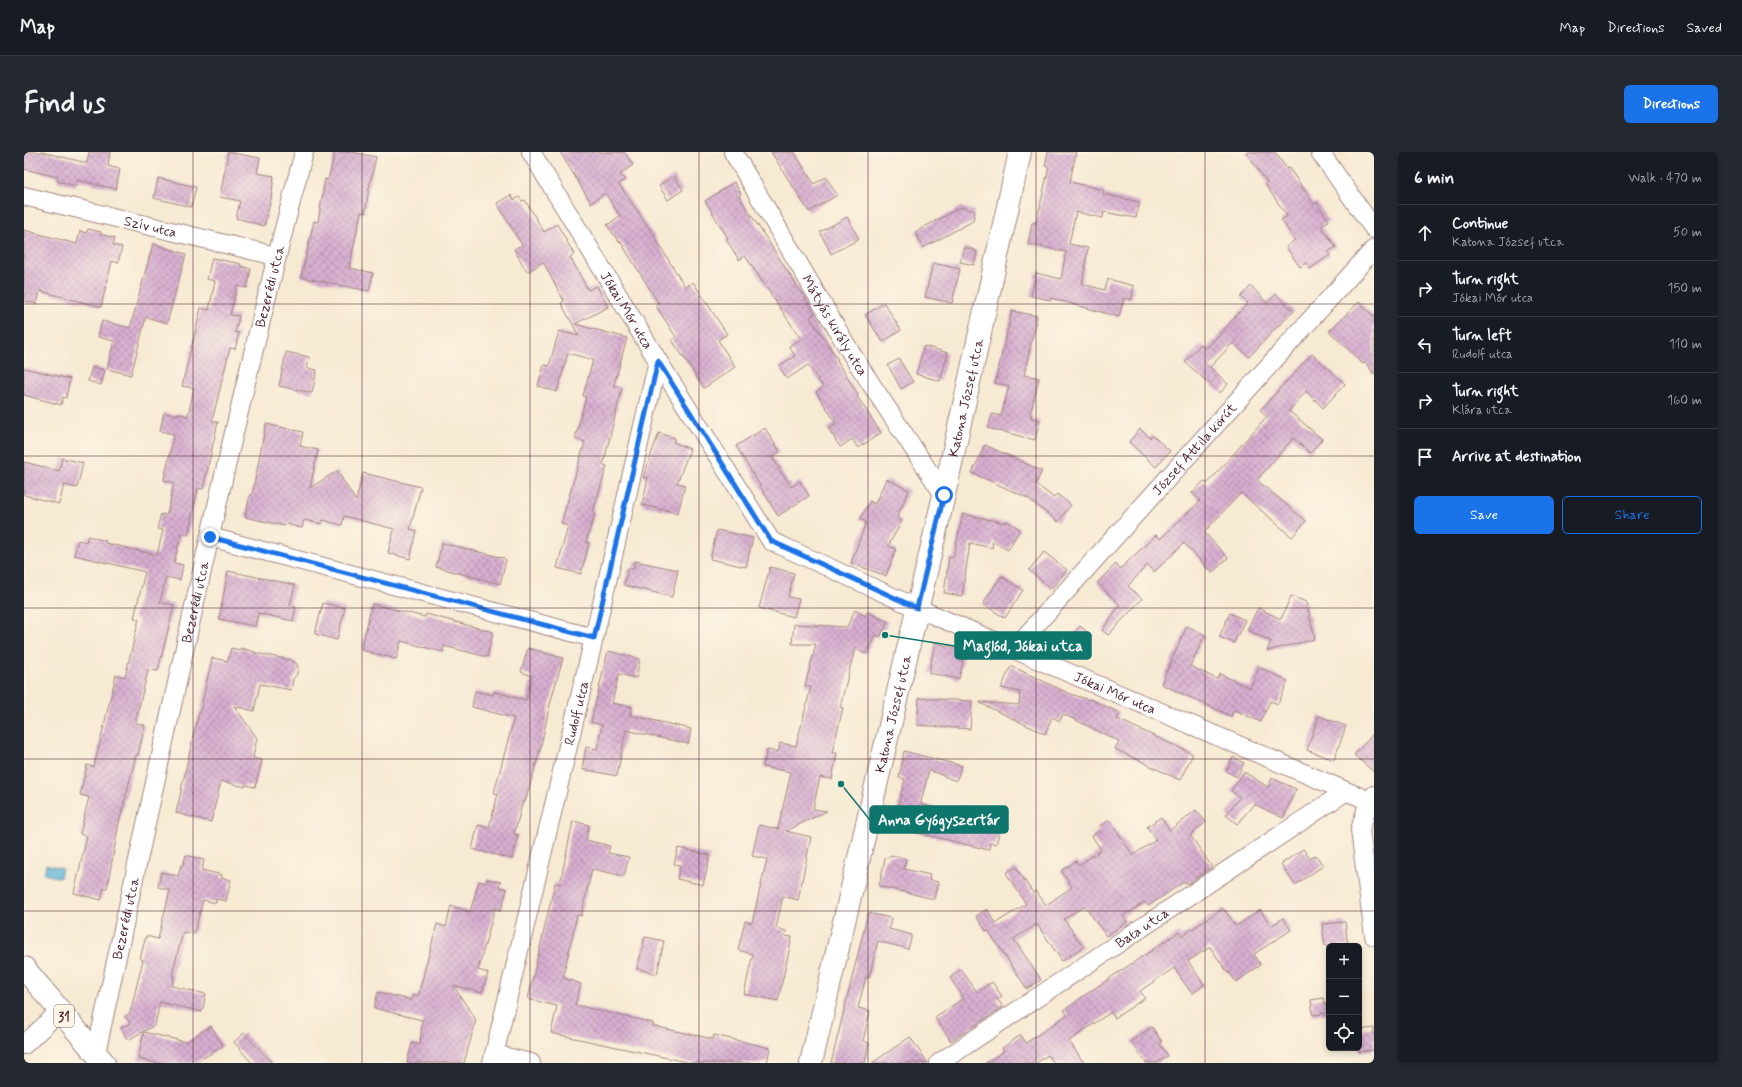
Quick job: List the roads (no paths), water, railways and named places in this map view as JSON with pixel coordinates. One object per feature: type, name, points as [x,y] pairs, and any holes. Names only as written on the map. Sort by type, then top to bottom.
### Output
[{"type":"main road","name":"Katona József utca","points":[[811,1063],[944,495],[1020,152]]},
{"type":"main road","name":"31","points":[[24,968],[100,1058]]},
{"type":"street","name":"Bezerédi utca","points":[[100,1058],[210,537],[276,256],[304,152]]},
{"type":"street","name":"Jókai Mór utca","points":[[531,152],[658,361],[771,541],[917,608],[1015,648],[1345,792],[1372,800]]},
{"type":"street","name":"Mátyás király utca","points":[[733,152],[854,358],[944,495]]},
{"type":"street","points":[[1320,152],[1374,230]]},
{"type":"street","name":"Szív utca","points":[[24,196],[276,256]]},
{"type":"street","name":"József Attila körút","points":[[1015,648],[1374,249]]},
{"type":"street","name":"Rudolf utca","points":[[493,1058],[594,638],[658,361]]},
{"type":"street","points":[[210,537],[594,638]]},
{"type":"street","name":"Bata utca","points":[[940,1063],[1345,792]]},
{"type":"street","points":[[1372,800],[1360,830],[1374,936]]},
{"type":"street","points":[[24,1045],[60,1011]]},
{"type":"street","points":[[493,1058],[531,1063]]},
{"type":"water","points":[[46,864],[62,868],[60,878],[44,874]]},
{"type":"place","name":"Maglód, Jókai utca","points":[[885,635]]},
{"type":"place","name":"Anna Gyógyszertár","points":[[841,784]]}]
